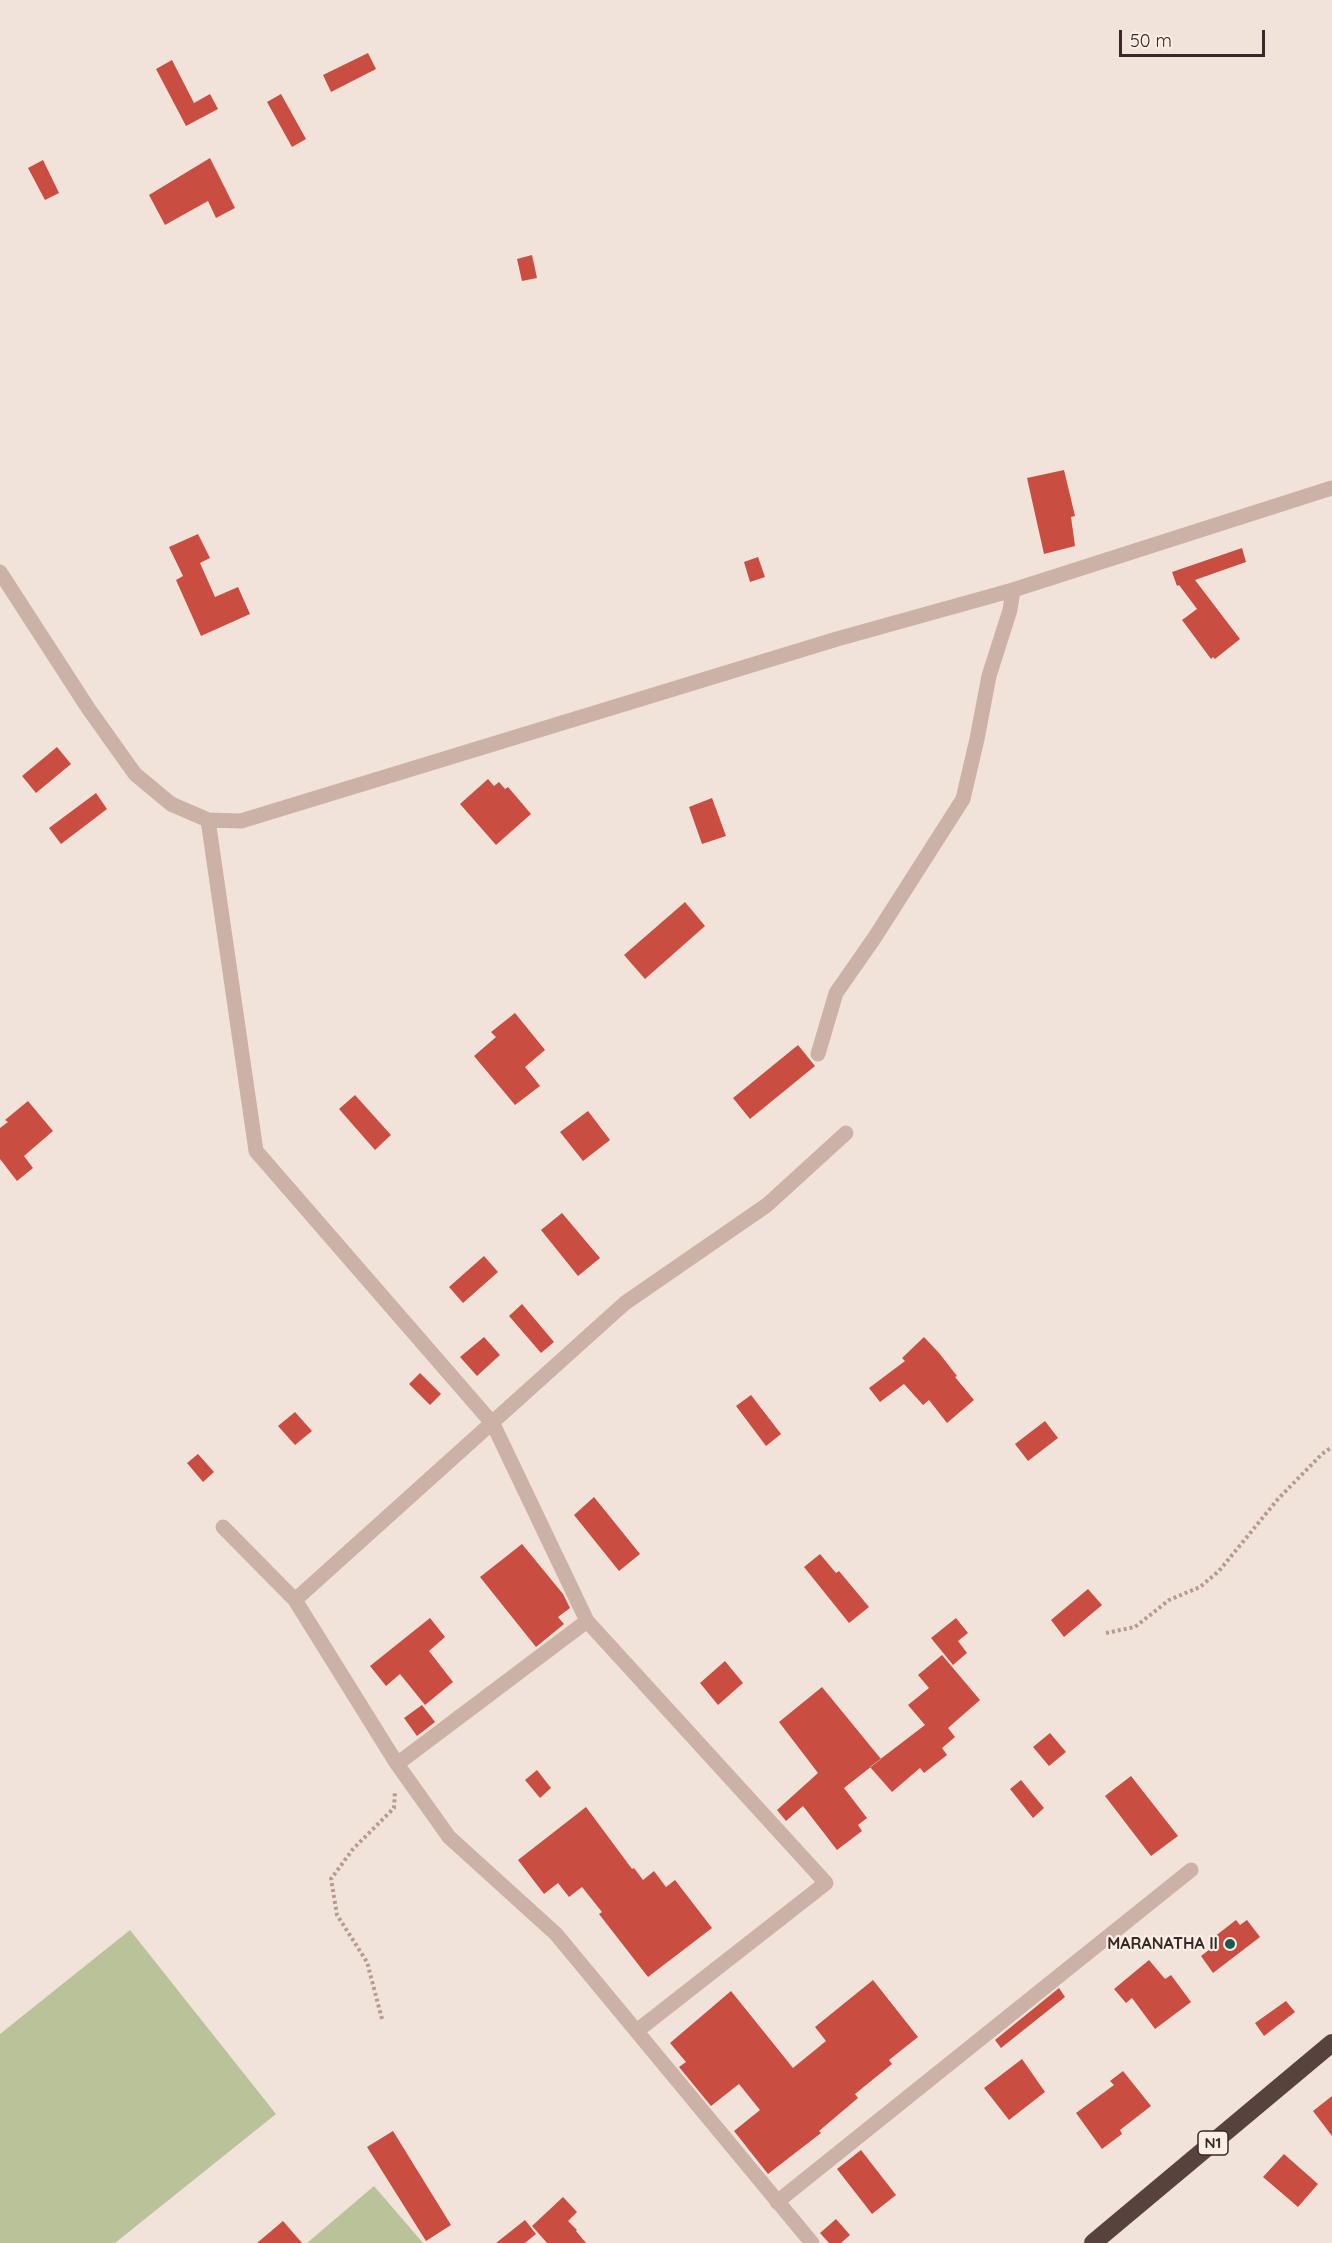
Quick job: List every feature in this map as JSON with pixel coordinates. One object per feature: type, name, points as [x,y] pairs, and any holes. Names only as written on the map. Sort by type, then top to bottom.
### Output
[{"type":"highway","name":"N1","points":[[1093,2243],[1332,2043]]},
{"type":"street","points":[[0,572],[88,708],[135,774],[171,804],[208,820],[241,821],[837,639],[1013,590],[1332,488]]},
{"type":"street","points":[[818,1054],[836,993],[875,937],[963,799],[988,676],[1010,610],[1013,590]]},
{"type":"street","points":[[208,820],[256,1151],[492,1424],[587,1621],[826,1883],[638,2030]]},
{"type":"street","points":[[295,1600],[625,1303],[767,1205],[846,1133]]},
{"type":"street","points":[[223,1527],[295,1600],[397,1764],[449,1837],[556,1934],[638,2030],[812,2243]]},
{"type":"street","points":[[397,1764],[587,1621]]},
{"type":"street","points":[[777,2202],[1191,1870]]},
{"type":"path","points":[[1106,1633],[1135,1627],[1169,1600],[1200,1587],[1220,1571],[1278,1499],[1322,1454],[1332,1447]]},
{"type":"path","points":[[382,2019],[367,1962],[337,1915],[331,1879],[353,1849],[394,1808],[397,1764]]},
{"type":"green space","points":[[130,1930],[276,2114],[115,2243],[0,2243],[0,2034]]},
{"type":"green space","points":[[374,2186],[423,2243],[307,2243]]},
{"type":"building","points":[[368,53],[376,69],[331,92],[323,75]]},
{"type":"building","points":[[172,60],[194,103],[210,94],[218,109],[186,126],[156,69]]},
{"type":"building","points":[[281,94],[306,139],[292,147],[267,102]]},
{"type":"building","points":[[210,158],[235,208],[216,218],[208,201],[165,225],[149,195]]},
{"type":"building","points":[[43,160],[59,193],[45,200],[28,168]]},
{"type":"building","points":[[532,255],[537,278],[522,281],[517,259]]},
{"type":"building","points":[[1064,470],[1075,516],[1071,517],[1075,546],[1044,554],[1027,478]]},
{"type":"building","points":[[198,534],[210,558],[200,563],[215,597],[238,587],[250,614],[201,636],[176,580],[183,576],[169,547]]},
{"type":"building","points":[[1242,548],[1246,562],[1195,580],[1240,639],[1215,659],[1213,657],[1211,659],[1182,620],[1197,609],[1179,585],[1177,586],[1172,572]]},
{"type":"building","points":[[758,557],[765,577],[750,582],[744,562]]},
{"type":"building","points":[[57,747],[71,764],[36,793],[22,776]]},
{"type":"building","points":[[488,779],[494,786],[499,782],[505,789],[508,787],[531,814],[496,845],[460,804]]},
{"type":"building","points":[[96,793],[107,809],[61,844],[49,828]]},
{"type":"building","points":[[712,798],[726,836],[702,844],[689,807]]},
{"type":"building","points":[[685,902],[705,926],[645,979],[624,955]]},
{"type":"building","points":[[515,1013],[545,1050],[525,1067],[540,1086],[515,1105],[474,1056],[496,1037],[491,1032]]},
{"type":"building","points":[[798,1045],[815,1066],[750,1119],[733,1098]]},
{"type":"building","points":[[355,1095],[391,1135],[375,1150],[339,1109]]},
{"type":"building","points":[[28,1101],[53,1131],[24,1156],[33,1168],[17,1181],[0,1159],[0,1128],[8,1122],[5,1120]]},
{"type":"building","points":[[588,1111],[610,1140],[583,1161],[560,1132]]},
{"type":"building","points":[[562,1213],[600,1258],[578,1276],[541,1230]]},
{"type":"building","points":[[484,1256],[498,1272],[463,1303],[449,1287]]},
{"type":"building","points":[[522,1304],[554,1342],[541,1353],[509,1316]]},
{"type":"building","points":[[484,1337],[500,1355],[477,1376],[460,1357]]},
{"type":"building","points":[[924,1337],[939,1353],[974,1400],[947,1423],[929,1400],[923,1405],[904,1384],[880,1402],[869,1388],[905,1361],[902,1358]]},
{"type":"building","points":[[420,1373],[441,1394],[430,1405],[409,1384]]},
{"type":"building","points":[[751,1395],[781,1434],[766,1446],[736,1406]]},
{"type":"building","points":[[295,1412],[312,1431],[295,1445],[278,1426]]},
{"type":"building","points":[[1045,1421],[1058,1438],[1028,1461],[1015,1444]]},
{"type":"building","points":[[198,1454],[214,1472],[203,1482],[187,1463]]},
{"type":"building","points":[[594,1497],[640,1554],[619,1571],[574,1515]]},
{"type":"building","points":[[522,1544],[563,1594],[570,1608],[558,1617],[564,1624],[536,1647],[480,1577]]},
{"type":"building","points":[[820,1554],[836,1573],[839,1571],[869,1607],[849,1623],[804,1567]]},
{"type":"building","points":[[1088,1589],[1102,1605],[1064,1637],[1051,1620]]},
{"type":"building","points":[[430,1618],[445,1637],[429,1651],[453,1682],[425,1705],[400,1674],[386,1686],[370,1666]]},
{"type":"building","points":[[956,1618],[968,1633],[958,1641],[967,1653],[953,1665],[931,1638]]},
{"type":"building","points":[[942,1655],[980,1700],[948,1728],[955,1737],[942,1748],[947,1755],[924,1773],[920,1768],[892,1792],[870,1767],[925,1725],[908,1705],[929,1688],[918,1675]]},
{"type":"building","points":[[725,1661],[743,1683],[718,1705],[700,1683]]},
{"type":"building","points":[[822,1687],[881,1759],[844,1788],[867,1818],[858,1825],[862,1831],[837,1850],[803,1806],[786,1821],[777,1810],[818,1773],[779,1722]]},
{"type":"building","points":[[422,1705],[435,1722],[417,1736],[404,1718]]},
{"type":"building","points":[[1050,1733],[1066,1752],[1049,1766],[1033,1747]]},
{"type":"building","points":[[537,1770],[551,1788],[540,1798],[525,1780]]},
{"type":"building","points":[[1131,1776],[1178,1836],[1151,1856],[1105,1796]]},
{"type":"building","points":[[1021,1780],[1044,1808],[1033,1818],[1010,1789]]},
{"type":"building","points":[[586,1807],[632,1869],[634,1868],[643,1880],[654,1871],[666,1887],[675,1880],[712,1928],[648,1977],[599,1914],[602,1912],[582,1887],[569,1897],[558,1883],[544,1894],[518,1860]]},
{"type":"building","points":[[1236,1920],[1240,1925],[1247,1920],[1260,1937],[1213,1973],[1201,1956],[1218,1943],[1214,1937]]},
{"type":"building","points":[[1149,1960],[1165,1979],[1171,1975],[1191,2002],[1155,2029],[1132,1998],[1126,2003],[1114,1989]]},
{"type":"building","points":[[873,1980],[918,2037],[889,2060],[892,2064],[855,2094],[858,2098],[819,2131],[821,2133],[768,2174],[734,2131],[760,2110],[739,2084],[711,2106],[679,2067],[686,2062],[670,2043],[731,1991],[793,2068],[826,2041],[815,2027]]},
{"type":"building","points":[[1059,1988],[1065,1997],[1001,2048],[995,2040]]},
{"type":"building","points":[[1286,2001],[1295,2012],[1264,2036],[1255,2023]]},
{"type":"building","points":[[1022,2059],[1045,2092],[1009,2120],[984,2088]]},
{"type":"building","points":[[1123,2071],[1151,2106],[1120,2130],[1122,2134],[1102,2149],[1076,2113],[1114,2085],[1110,2081]]},
{"type":"building","points":[[1332,2096],[1332,2136],[1313,2111]]},
{"type":"building","points":[[393,2131],[451,2225],[426,2241],[367,2147]]},
{"type":"building","points":[[861,2150],[896,2195],[872,2214],[837,2169]]},
{"type":"building","points":[[1284,2154],[1318,2184],[1298,2207],[1263,2177]]},
{"type":"building","points":[[563,2197],[577,2212],[568,2221],[586,2243],[547,2243],[532,2226]]},
{"type":"building","points":[[836,2219],[850,2235],[841,2243],[829,2243],[820,2233]]},
{"type":"building","points":[[525,2220],[536,2234],[525,2243],[496,2243]]},
{"type":"building","points":[[283,2221],[302,2243],[257,2243]]},
{"type":"place","name":"MARANATHA II","points":[[1230,1944]]}]
